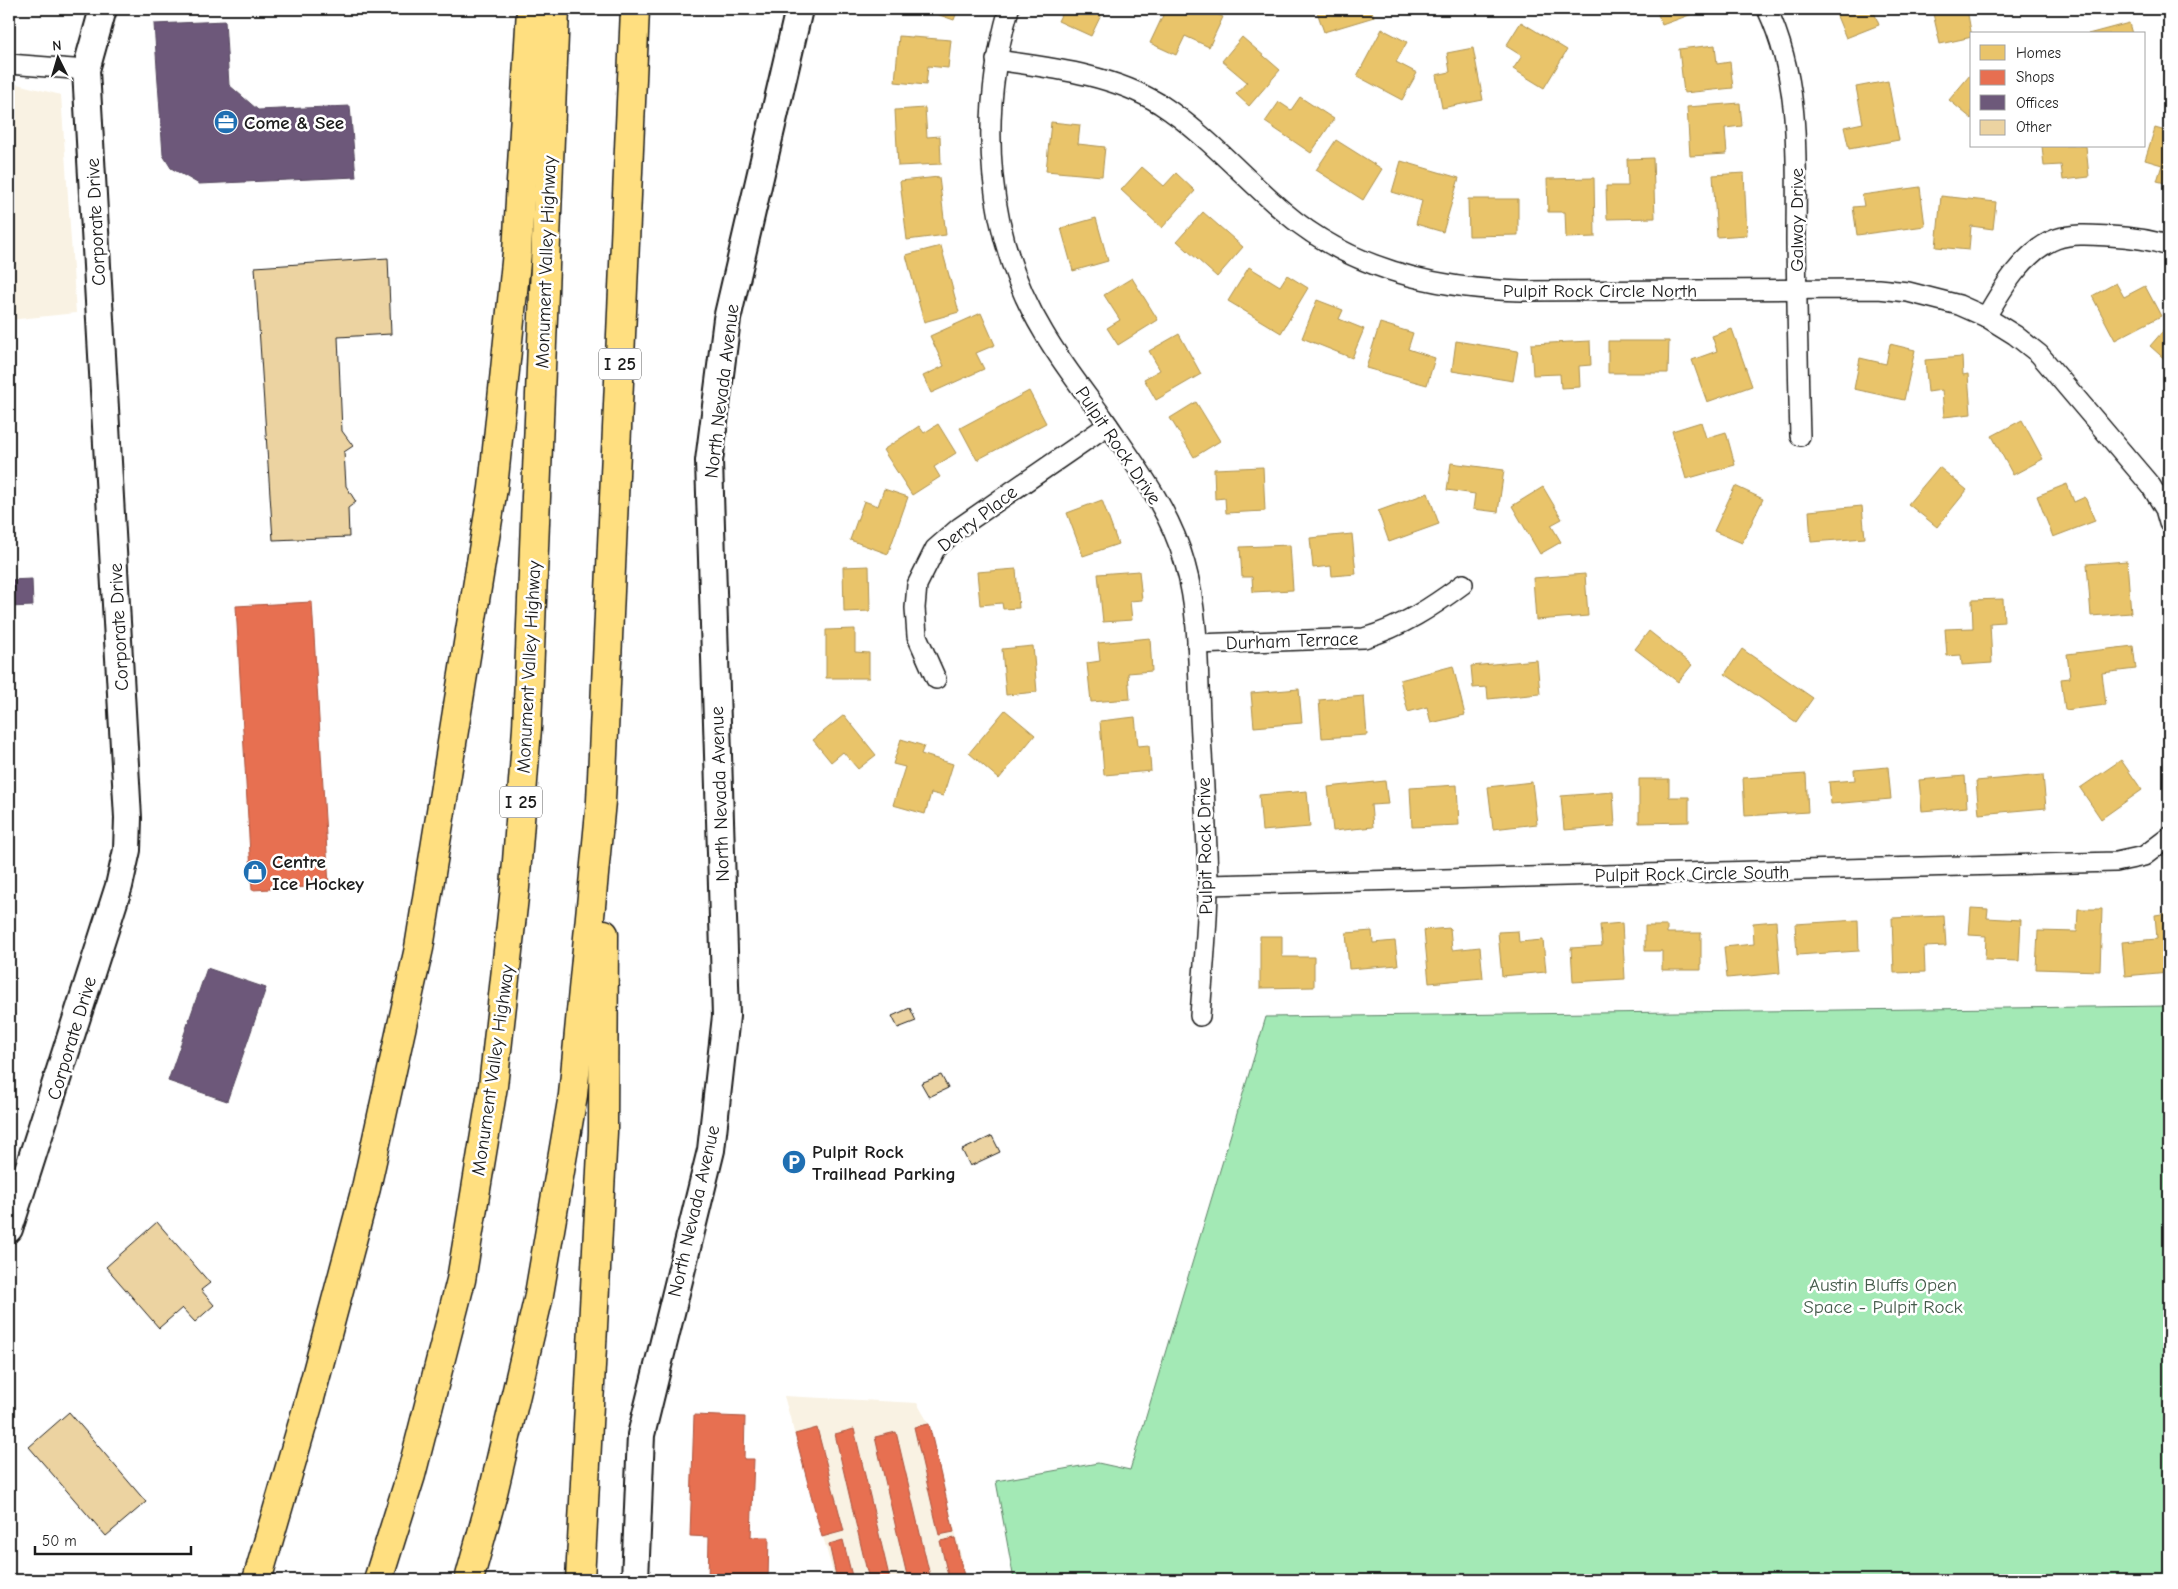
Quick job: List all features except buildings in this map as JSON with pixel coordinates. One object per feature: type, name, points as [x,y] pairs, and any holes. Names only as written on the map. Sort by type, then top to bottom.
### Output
[{"type":"highway","points":[[256,1580],[309,1402],[366,1188],[419,948],[493,488],[517,252],[531,9]]},
{"type":"highway","name":"Monument Valley Highway","points":[[378,1580],[411,1475],[460,1280],[493,1086],[515,888],[527,728],[554,9]]},
{"type":"highway","name":"I 25","points":[[469,1580],[492,1494],[538,1300],[573,1095],[601,801],[606,720],[635,9]]},
{"type":"highway","points":[[580,1580],[603,1132],[606,720]]},
{"type":"main road","name":"Corporate Drive","points":[[9,1229],[119,886],[126,850],[128,818],[86,70],[103,9]]},
{"type":"main road","name":"North Nevada Avenue","points":[[635,1580],[641,1435],[711,1150],[726,1016],[709,461],[727,318],[799,9]]},
{"type":"street","name":"Pulpit Rock Drive","points":[[1009,9],[996,60],[990,139],[992,175],[998,214],[1008,248],[1021,289],[1044,334],[1152,490],[1175,536],[1185,563],[1191,588],[1197,644],[1208,885],[1200,1016]]},
{"type":"street","name":"Galway Drive","points":[[1767,9],[1778,33],[1793,95],[1796,125],[1800,436]]},
{"type":"street","name":"Pulpit Rock Circle North","points":[[996,60],[1066,70],[1131,90],[1159,104],[1186,124],[1303,228],[1367,262],[1402,275],[1442,285],[1480,290],[1878,289],[1908,292],[1959,306],[1986,317],[2039,354],[2151,486],[2165,509],[2169,523]]},
{"type":"street","points":[[9,64],[86,70]]},
{"type":"street","points":[[1986,317],[2006,282],[2029,257],[2056,239],[2085,234],[2105,235],[2145,238],[2169,246]]},
{"type":"street","name":"Derry Place","points":[[936,679],[917,636],[915,608],[917,586],[935,548],[960,526],[1108,425]]},
{"type":"street","name":"Durham Terrace","points":[[1197,644],[1364,638],[1388,631],[1428,611],[1463,584]]},
{"type":"street","name":"Pulpit Rock Circle South","points":[[1208,885],[2116,862],[2144,856],[2169,838]]},
{"type":"shaded area","points":[[9,82],[61,95],[76,313],[9,320]]},
{"type":"shaded area","points":[[784,1396],[917,1403],[929,1424],[967,1580],[835,1580]]},
{"type":"green space","name":"Austin Bluffs Open Space - Pulpit Rock","points":[[2169,1006],[2169,1580],[1014,1580],[996,1481],[1098,1463],[1130,1470],[1266,1017]]},
{"type":"place","name":"Come & See","points":[[226,122]]},
{"type":"place","name":"Centre Ice Hockey","points":[[255,872]]},
{"type":"place","name":"Pulpit Rock Trailhead Parking","points":[[794,1162]]}]
